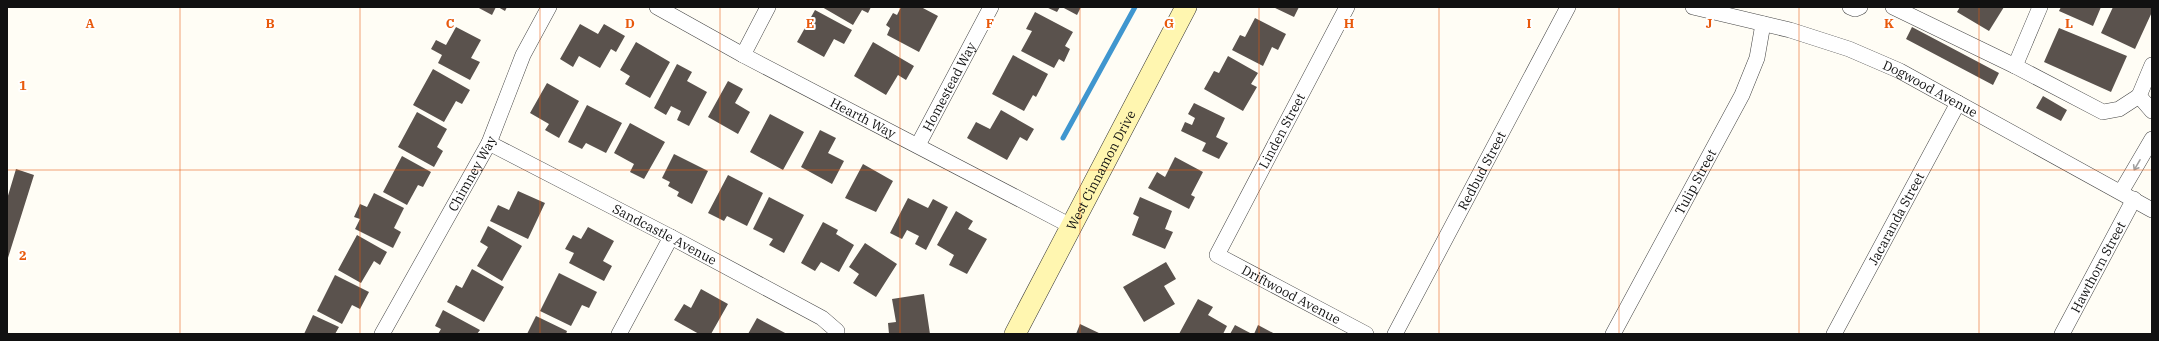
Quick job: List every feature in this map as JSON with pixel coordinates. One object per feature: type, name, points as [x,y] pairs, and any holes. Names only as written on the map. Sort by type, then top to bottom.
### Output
[{"type":"main road","name":"West Cinnamon Drive","points":[[1015,334],[1186,7]]},
{"type":"street","name":"Chimney Way","points":[[382,334],[489,143],[523,54],[549,7]]},
{"type":"street","name":"Hearth Way","points":[[657,7],[743,55],[1071,226]]},
{"type":"street","points":[[743,55],[768,7]]},
{"type":"street","name":"Homestead Way","points":[[918,145],[991,7]]},
{"type":"street","name":"Linden Street","points":[[1217,255],[1348,7]]},
{"type":"street","name":"Redbud Street","points":[[1395,334],[1568,7]]},
{"type":"street","name":"Dogwood Avenue","points":[[1692,7],[1790,30],[1849,49],[1900,71],[2141,201]]},
{"type":"street","points":[[1850,7],[1855,9],[1860,7]]},
{"type":"street","points":[[1893,7],[2014,66],[2103,112],[2119,109],[2139,96],[2152,65]]},
{"type":"street","points":[[2014,66],[2040,7]]},
{"type":"street","name":"Tulip Street","points":[[1613,334],[1742,95],[1757,58],[1763,24]]},
{"type":"street","points":[[2139,96],[2152,111]]},
{"type":"street","name":"Jacaranda Street","points":[[1834,334],[1958,103]]},
{"type":"street","name":"Hawthorn Street","points":[[2062,334],[2141,201],[2152,138]]},
{"type":"street","name":"Sandcastle Avenue","points":[[489,143],[671,236],[822,318],[830,323],[837,332]]},
{"type":"street","points":[[619,334],[671,236]]},
{"type":"street","name":"Driftwood Avenue","points":[[1217,255],[1366,334]]},
{"type":"building","points":[[477,7],[496,7],[492,15]]},
{"type":"building","points":[[498,7],[507,7],[505,11]]},
{"type":"building","points":[[822,7],[871,7],[868,13],[862,10],[853,25]]},
{"type":"building","points":[[901,7],[921,7],[938,16],[919,52],[887,35],[890,28],[886,25],[893,13],[897,15]]},
{"type":"building","points":[[1046,7],[1060,7],[1057,12]]},
{"type":"building","points":[[1062,7],[1081,7],[1077,15]]},
{"type":"building","points":[[1273,7],[1299,7],[1294,17]]},
{"type":"building","points":[[1960,7],[2004,7],[1989,31],[1957,12]]},
{"type":"building","points":[[2061,7],[2101,7],[2093,26],[2059,11]]},
{"type":"building","points":[[2113,7],[2152,7],[2152,12],[2135,49],[2101,33]]},
{"type":"building","points":[[815,10],[852,30],[844,44],[834,39],[824,57],[797,42]]},
{"type":"building","points":[[1035,12],[1073,32],[1065,46],[1070,49],[1064,62],[1059,59],[1054,68],[1021,51],[1032,31],[1026,29]]},
{"type":"building","points":[[1255,18],[1286,34],[1278,50],[1272,47],[1263,66],[1232,50],[1240,35],[1245,37]]},
{"type":"building","points":[[580,24],[598,34],[604,24],[625,36],[616,52],[611,49],[600,68],[579,56],[573,67],[560,59]]},
{"type":"building","points":[[456,27],[481,40],[471,58],[480,62],[470,80],[438,63],[442,55],[431,49],[436,40],[446,45]]},
{"type":"building","points":[[1912,27],[1999,73],[1993,85],[1906,39]]},
{"type":"building","points":[[2059,28],[2127,56],[2111,92],[2044,62]]},
{"type":"building","points":[[636,42],[670,62],[650,98],[625,84],[630,76],[620,70]]},
{"type":"building","points":[[873,42],[914,66],[906,80],[898,75],[886,95],[854,76]]},
{"type":"building","points":[[1013,55],[1048,74],[1036,97],[1033,95],[1024,111],[992,94]]},
{"type":"building","points":[[1228,56],[1258,73],[1251,84],[1257,87],[1243,111],[1204,89],[1214,71],[1219,73]]},
{"type":"building","points":[[677,64],[692,72],[687,81],[707,92],[689,126],[677,120],[681,111],[671,106],[666,115],[654,108]]},
{"type":"building","points":[[433,69],[470,90],[462,104],[456,101],[444,122],[413,105]]},
{"type":"building","points":[[728,81],[743,89],[735,103],[750,112],[738,134],[708,117]]},
{"type":"building","points":[[547,83],[579,101],[559,138],[545,130],[549,124],[530,113]]},
{"type":"building","points":[[2043,96],[2067,110],[2061,121],[2036,108]]},
{"type":"building","points":[[1194,103],[1225,118],[1216,137],[1228,143],[1219,159],[1202,151],[1206,143],[1181,131],[1185,122],[1192,125],[1195,118],[1188,114]]},
{"type":"building","points":[[587,105],[622,123],[606,153],[586,143],[582,149],[568,142]]},
{"type":"building","points":[[1001,110],[1034,129],[1027,141],[1020,137],[1007,160],[967,138],[976,122],[990,129]]},
{"type":"building","points":[[417,112],[447,129],[437,147],[443,151],[434,167],[398,147]]},
{"type":"building","points":[[770,114],[804,132],[783,170],[750,152]]},
{"type":"building","points":[[630,123],[665,142],[644,179],[630,172],[634,164],[614,153]]},
{"type":"building","points":[[820,130],[836,138],[828,153],[844,161],[832,184],[801,167]]},
{"type":"building","points":[[674,154],[708,171],[692,204],[677,196],[679,192],[668,186],[670,182],[662,178]]},
{"type":"building","points":[[402,156],[431,172],[423,187],[418,185],[407,205],[383,192]]},
{"type":"building","points":[[1175,157],[1203,172],[1191,195],[1195,197],[1189,209],[1148,188],[1157,172],[1165,177]]},
{"type":"building","points":[[863,164],[893,181],[876,212],[845,198]]},
{"type":"building","points":[[16,169],[34,175],[7,261],[7,199]]},
{"type":"building","points":[[728,175],[763,193],[747,226],[727,216],[724,221],[708,213]]},
{"type":"building","points":[[518,191],[545,203],[528,239],[490,221],[498,205],[509,210]]},
{"type":"building","points":[[374,193],[404,208],[394,228],[401,232],[393,248],[355,229],[360,219],[354,217],[360,204],[367,207]]},
{"type":"building","points":[[769,197],[804,215],[784,253],[769,245],[773,239],[753,229]]},
{"type":"building","points":[[1140,197],[1172,211],[1165,229],[1173,232],[1165,249],[1132,235],[1139,217],[1133,214]]},
{"type":"building","points":[[908,198],[928,208],[933,199],[948,207],[926,250],[915,244],[919,236],[907,230],[902,239],[890,233]]},
{"type":"building","points":[[956,211],[973,221],[968,229],[987,239],[967,274],[949,265],[954,255],[937,245]]},
{"type":"building","points":[[823,222],[838,230],[836,234],[854,245],[839,272],[821,262],[815,271],[801,263]]},
{"type":"building","points":[[488,226],[522,246],[502,281],[477,266],[488,247],[480,242]]},
{"type":"building","points":[[588,227],[614,241],[603,261],[612,266],[604,281],[569,263],[574,253],[565,249],[573,235],[581,239]]},
{"type":"building","points":[[357,235],[387,252],[380,265],[374,261],[361,283],[338,270]]},
{"type":"building","points":[[865,243],[897,264],[876,297],[853,283],[859,274],[849,267]]},
{"type":"building","points":[[1166,262],[1176,279],[1164,286],[1175,304],[1144,322],[1123,287]]},
{"type":"building","points":[[472,269],[504,287],[484,322],[447,302],[456,285],[462,288]]},
{"type":"building","points":[[559,273],[597,292],[589,308],[582,305],[571,326],[540,311]]},
{"type":"building","points":[[335,275],[369,292],[360,309],[352,305],[342,324],[317,311]]},
{"type":"building","points":[[701,289],[728,304],[711,334],[699,334],[674,320],[684,304],[691,308]]},
{"type":"building","points":[[924,294],[930,334],[889,334],[888,323],[896,322],[892,299]]},
{"type":"building","points":[[1198,299],[1213,307],[1208,315],[1227,326],[1223,334],[1179,334]]},
{"type":"building","points":[[443,310],[480,330],[477,334],[438,334],[441,329],[435,326]]},
{"type":"building","points":[[313,315],[339,327],[335,334],[304,334]]},
{"type":"building","points":[[536,316],[567,331],[566,334],[527,334]]},
{"type":"building","points":[[757,318],[787,334],[748,334]]},
{"type":"building","points":[[1080,324],[1101,334],[1076,334]]},
{"type":"building","points":[[1235,325],[1252,334],[1230,334]]},
{"type":"building","points":[[1258,325],[1275,334],[1254,334]]},
{"type":"waterway","points":[[1063,138],[1135,7]]}]
